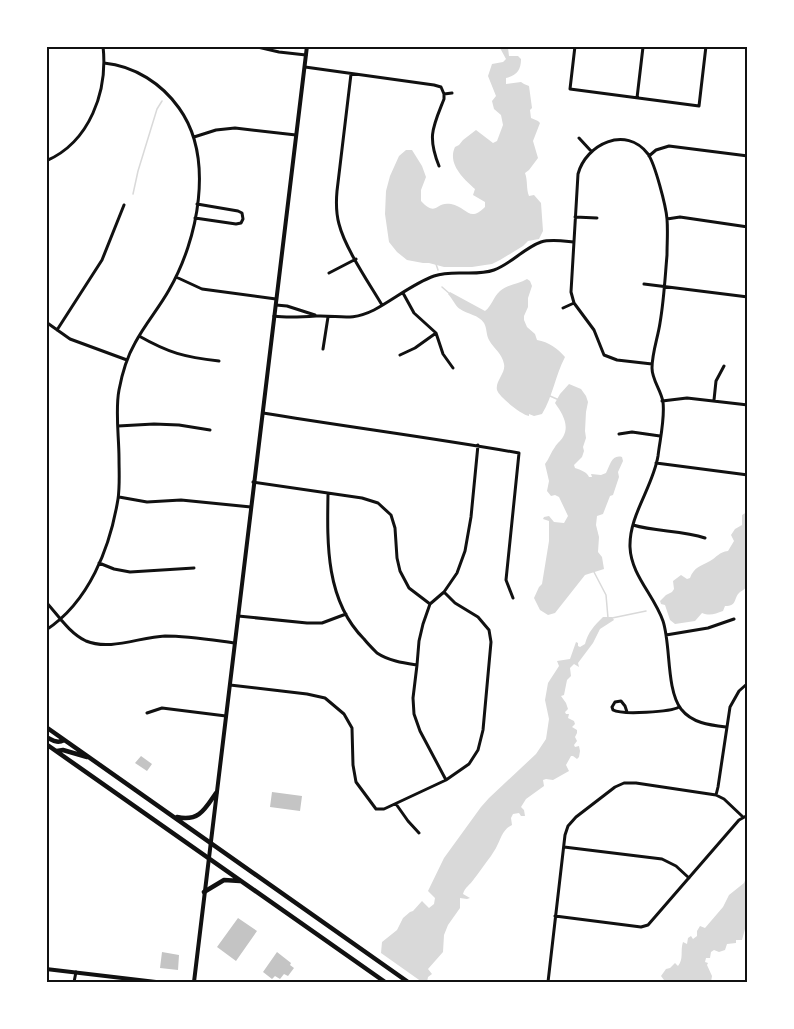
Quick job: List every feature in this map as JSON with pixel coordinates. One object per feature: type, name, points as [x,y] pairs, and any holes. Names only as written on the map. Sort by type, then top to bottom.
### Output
[{"type":"highway","points":[[46,727],[408,982]]},
{"type":"highway","points":[[46,737],[61,742],[64,740]]},
{"type":"highway","points":[[46,744],[385,982]]},
{"type":"highway","points":[[57,752],[63,750],[92,759]]},
{"type":"highway","points":[[173,816],[187,819],[196,817],[203,812],[216,793]]},
{"type":"highway","points":[[204,892],[224,880],[232,879],[242,882]]},
{"type":"highway","points":[[314,932],[321,922]]},
{"type":"main road","points":[[194,982],[307,46]]},
{"type":"main road","points":[[46,969],[156,982]]},
{"type":"street","points":[[46,161],[69,147],[85,129],[100,94],[104,63],[103,46]]},
{"type":"street","points":[[253,46],[306,55]]},
{"type":"street","points":[[575,46],[570,88],[699,106],[706,46]]},
{"type":"street","points":[[637,98],[641,47],[648,46]]},
{"type":"street","points":[[46,630],[74,607],[99,563],[111,528],[118,497],[118,391],[127,360],[139,336],[176,277],[185,254],[197,204],[199,166],[194,137],[182,112],[172,98],[148,78],[126,68],[104,63]]},
{"type":"street","points":[[305,68],[438,86],[443,89],[444,99],[432,133],[434,153],[439,166]]},
{"type":"street","points":[[351,74],[336,201],[337,217],[340,229],[382,305]]},
{"type":"street","points":[[444,94],[452,93]]},
{"type":"street","points":[[194,137],[216,130],[235,128],[296,135]]},
{"type":"street","points":[[579,138],[591,151]]},
{"type":"street","points":[[652,364],[607,357],[601,351],[594,330],[574,303],[571,282],[578,174],[582,161],[591,151],[611,141],[625,140],[637,144],[649,156],[667,219],[665,286],[652,364],[663,411],[656,463],[633,525],[630,548],[633,562],[644,586],[660,613],[666,635],[676,701],[686,714],[697,722],[726,727]]},
{"type":"street","points":[[649,156],[656,150],[669,146],[747,156]]},
{"type":"street","points":[[195,218],[236,224],[241,223],[243,219],[242,213],[238,211],[197,204]]},
{"type":"street","points":[[57,330],[102,260],[124,205]]},
{"type":"street","points":[[575,217],[597,218]]},
{"type":"street","points":[[667,219],[680,218],[747,227]]},
{"type":"street","points":[[274,316],[285,318],[354,317],[382,305],[436,275],[491,271],[536,244],[573,242]]},
{"type":"street","points":[[329,273],[356,259]]},
{"type":"street","points":[[176,277],[202,289],[276,299]]},
{"type":"street","points":[[644,284],[747,297]]},
{"type":"street","points":[[403,293],[414,313],[436,333],[443,354],[453,368]]},
{"type":"street","points":[[563,308],[574,303]]},
{"type":"street","points":[[276,305],[287,306],[316,316]]},
{"type":"street","points":[[323,349],[328,317]]},
{"type":"street","points":[[46,322],[75,341],[127,360]]},
{"type":"street","points":[[400,355],[415,348],[436,333]]},
{"type":"street","points":[[139,336],[167,351],[219,362]]},
{"type":"street","points":[[714,400],[716,381],[724,366]]},
{"type":"street","points":[[662,401],[687,398],[747,405]]},
{"type":"street","points":[[262,413],[519,453],[506,580],[513,598]]},
{"type":"street","points":[[118,426],[179,425],[210,430]]},
{"type":"street","points":[[619,434],[632,432],[660,436]]},
{"type":"street","points":[[446,780],[420,731],[414,714],[413,698],[418,641],[430,604],[444,592],[457,573],[465,551],[471,517],[478,445]]},
{"type":"street","points":[[656,463],[747,475]]},
{"type":"street","points":[[253,482],[362,498],[378,503],[391,515],[395,528],[400,571],[410,588],[430,604]]},
{"type":"street","points":[[328,494],[327,535],[332,577],[339,602],[355,630],[377,652],[394,661],[417,665]]},
{"type":"street","points":[[118,497],[147,502],[181,500],[251,507]]},
{"type":"street","points":[[633,525],[694,534],[705,538]]},
{"type":"street","points":[[99,563],[130,572],[194,568]]},
{"type":"street","points":[[230,685],[325,698],[345,714],[352,728],[352,765],[356,782],[376,809],[384,809],[396,804],[446,780],[469,764],[478,750],[483,730],[491,642],[489,630],[478,617],[455,603],[444,592]]},
{"type":"street","points":[[46,602],[61,619],[89,642],[114,644],[161,636],[235,643]]},
{"type":"street","points":[[238,616],[322,623],[346,614]]},
{"type":"street","points":[[666,635],[708,628],[734,619]]},
{"type":"street","points":[[716,795],[732,701],[747,683]]},
{"type":"street","points":[[627,712],[621,701],[613,704],[613,710],[616,712],[627,712],[670,710],[680,707]]},
{"type":"street","points":[[147,713],[162,708],[226,716]]},
{"type":"street","points":[[548,982],[566,830],[570,822],[610,790],[619,785],[636,783],[716,795],[724,799],[743,817]]},
{"type":"street","points":[[396,804],[419,833]]},
{"type":"street","points":[[555,916],[644,926],[651,922],[747,815]]},
{"type":"street","points":[[564,847],[662,859],[676,866],[689,878]]},
{"type":"street","points":[[74,982],[76,972]]},
{"type":"shaded area","points":[[500,48],[508,48],[509,56],[518,56],[521,59],[516,74],[506,78],[506,84],[521,82],[529,86],[531,118],[540,123],[533,141],[538,158],[525,173],[529,196],[534,195],[541,203],[543,231],[539,239],[528,241],[492,264],[444,267],[407,260],[389,242],[385,214],[386,191],[390,176],[399,156],[406,150],[412,150],[426,177],[421,190],[421,201],[426,206],[433,209],[451,204],[471,214],[480,212],[485,207],[485,202],[473,195],[475,189],[458,171],[453,153],[455,147],[476,130],[493,143],[497,141],[503,125],[501,115],[494,109],[492,101],[496,96],[488,76],[492,64],[503,62],[506,59]]},
{"type":"shaded area","points":[[527,279],[532,286],[524,316],[527,327],[535,334],[537,340],[552,346],[565,357],[546,407],[542,414],[534,416],[521,412],[499,393],[497,387],[504,367],[502,357],[489,340],[482,320],[458,308],[448,294],[450,292],[485,311],[500,291]]},
{"type":"shaded area","points":[[569,384],[581,389],[588,402],[584,451],[582,457],[574,465],[575,468],[592,477],[591,474],[606,473],[616,457],[622,457],[623,461],[613,495],[610,496],[603,514],[597,516],[598,552],[602,557],[604,569],[585,575],[555,613],[548,615],[540,610],[534,598],[542,584],[549,541],[549,521],[543,519],[549,516],[554,522],[564,523],[568,516],[559,497],[551,496],[547,491],[549,481],[545,464],[565,431],[564,419],[555,403]]},
{"type":"shaded area","points":[[747,512],[747,586],[738,594],[734,603],[725,606],[723,611],[712,614],[702,613],[695,621],[675,624],[670,620],[665,605],[660,601],[672,592],[673,581],[681,575],[687,579],[690,578],[698,567],[728,551],[734,541],[731,535],[742,525],[742,515]]},
{"type":"shaded area","points":[[603,617],[612,617],[614,620],[600,629],[578,663],[579,667],[574,664],[570,668],[571,676],[567,680],[564,695],[561,696],[568,709],[565,712],[569,714],[568,718],[574,721],[575,724],[572,727],[577,730],[575,737],[577,741],[574,745],[579,746],[579,757],[577,759],[571,756],[566,765],[569,771],[553,780],[543,780],[544,786],[526,799],[521,807],[525,816],[519,813],[513,814],[512,825],[504,832],[491,856],[466,888],[463,894],[470,898],[460,898],[460,908],[444,935],[443,952],[428,969],[432,974],[428,977],[427,982],[422,982],[381,953],[382,942],[397,930],[403,918],[422,901],[429,908],[434,904],[435,898],[428,891],[444,858],[481,807],[536,754],[546,739],[549,719],[545,700],[548,683],[559,666],[557,661],[570,659],[576,642],[580,647],[585,644],[592,629]]},
{"type":"shaded area","points":[[747,876],[747,926],[742,940],[727,944],[725,950],[719,952],[714,950],[710,958],[706,958],[705,962],[708,963],[712,976],[711,982],[663,982],[661,976],[666,969],[675,963],[678,966],[680,963],[683,942],[687,944],[688,938],[691,936],[693,939],[697,936],[700,926],[705,928],[723,907],[729,895],[744,883]]},
{"type":"building","points":[[141,756],[152,764],[147,771],[135,763]]},
{"type":"building","points":[[272,792],[302,796],[300,811],[270,807]]},
{"type":"building","points":[[238,918],[257,931],[236,961],[217,947]]},
{"type":"building","points":[[162,952],[179,955],[178,970],[160,968]]},
{"type":"building","points":[[277,952],[294,968],[288,976],[284,974],[280,979],[275,976],[272,979],[263,972]]},
{"type":"waterway","points":[[133,194],[157,109],[162,101]]},
{"type":"waterway","points":[[436,264],[438,270]]},
{"type":"waterway","points":[[442,287],[450,294]]},
{"type":"waterway","points":[[550,396],[559,400]]},
{"type":"waterway","points":[[594,572],[606,595],[608,618]]},
{"type":"waterway","points":[[612,618],[646,611]]}]
